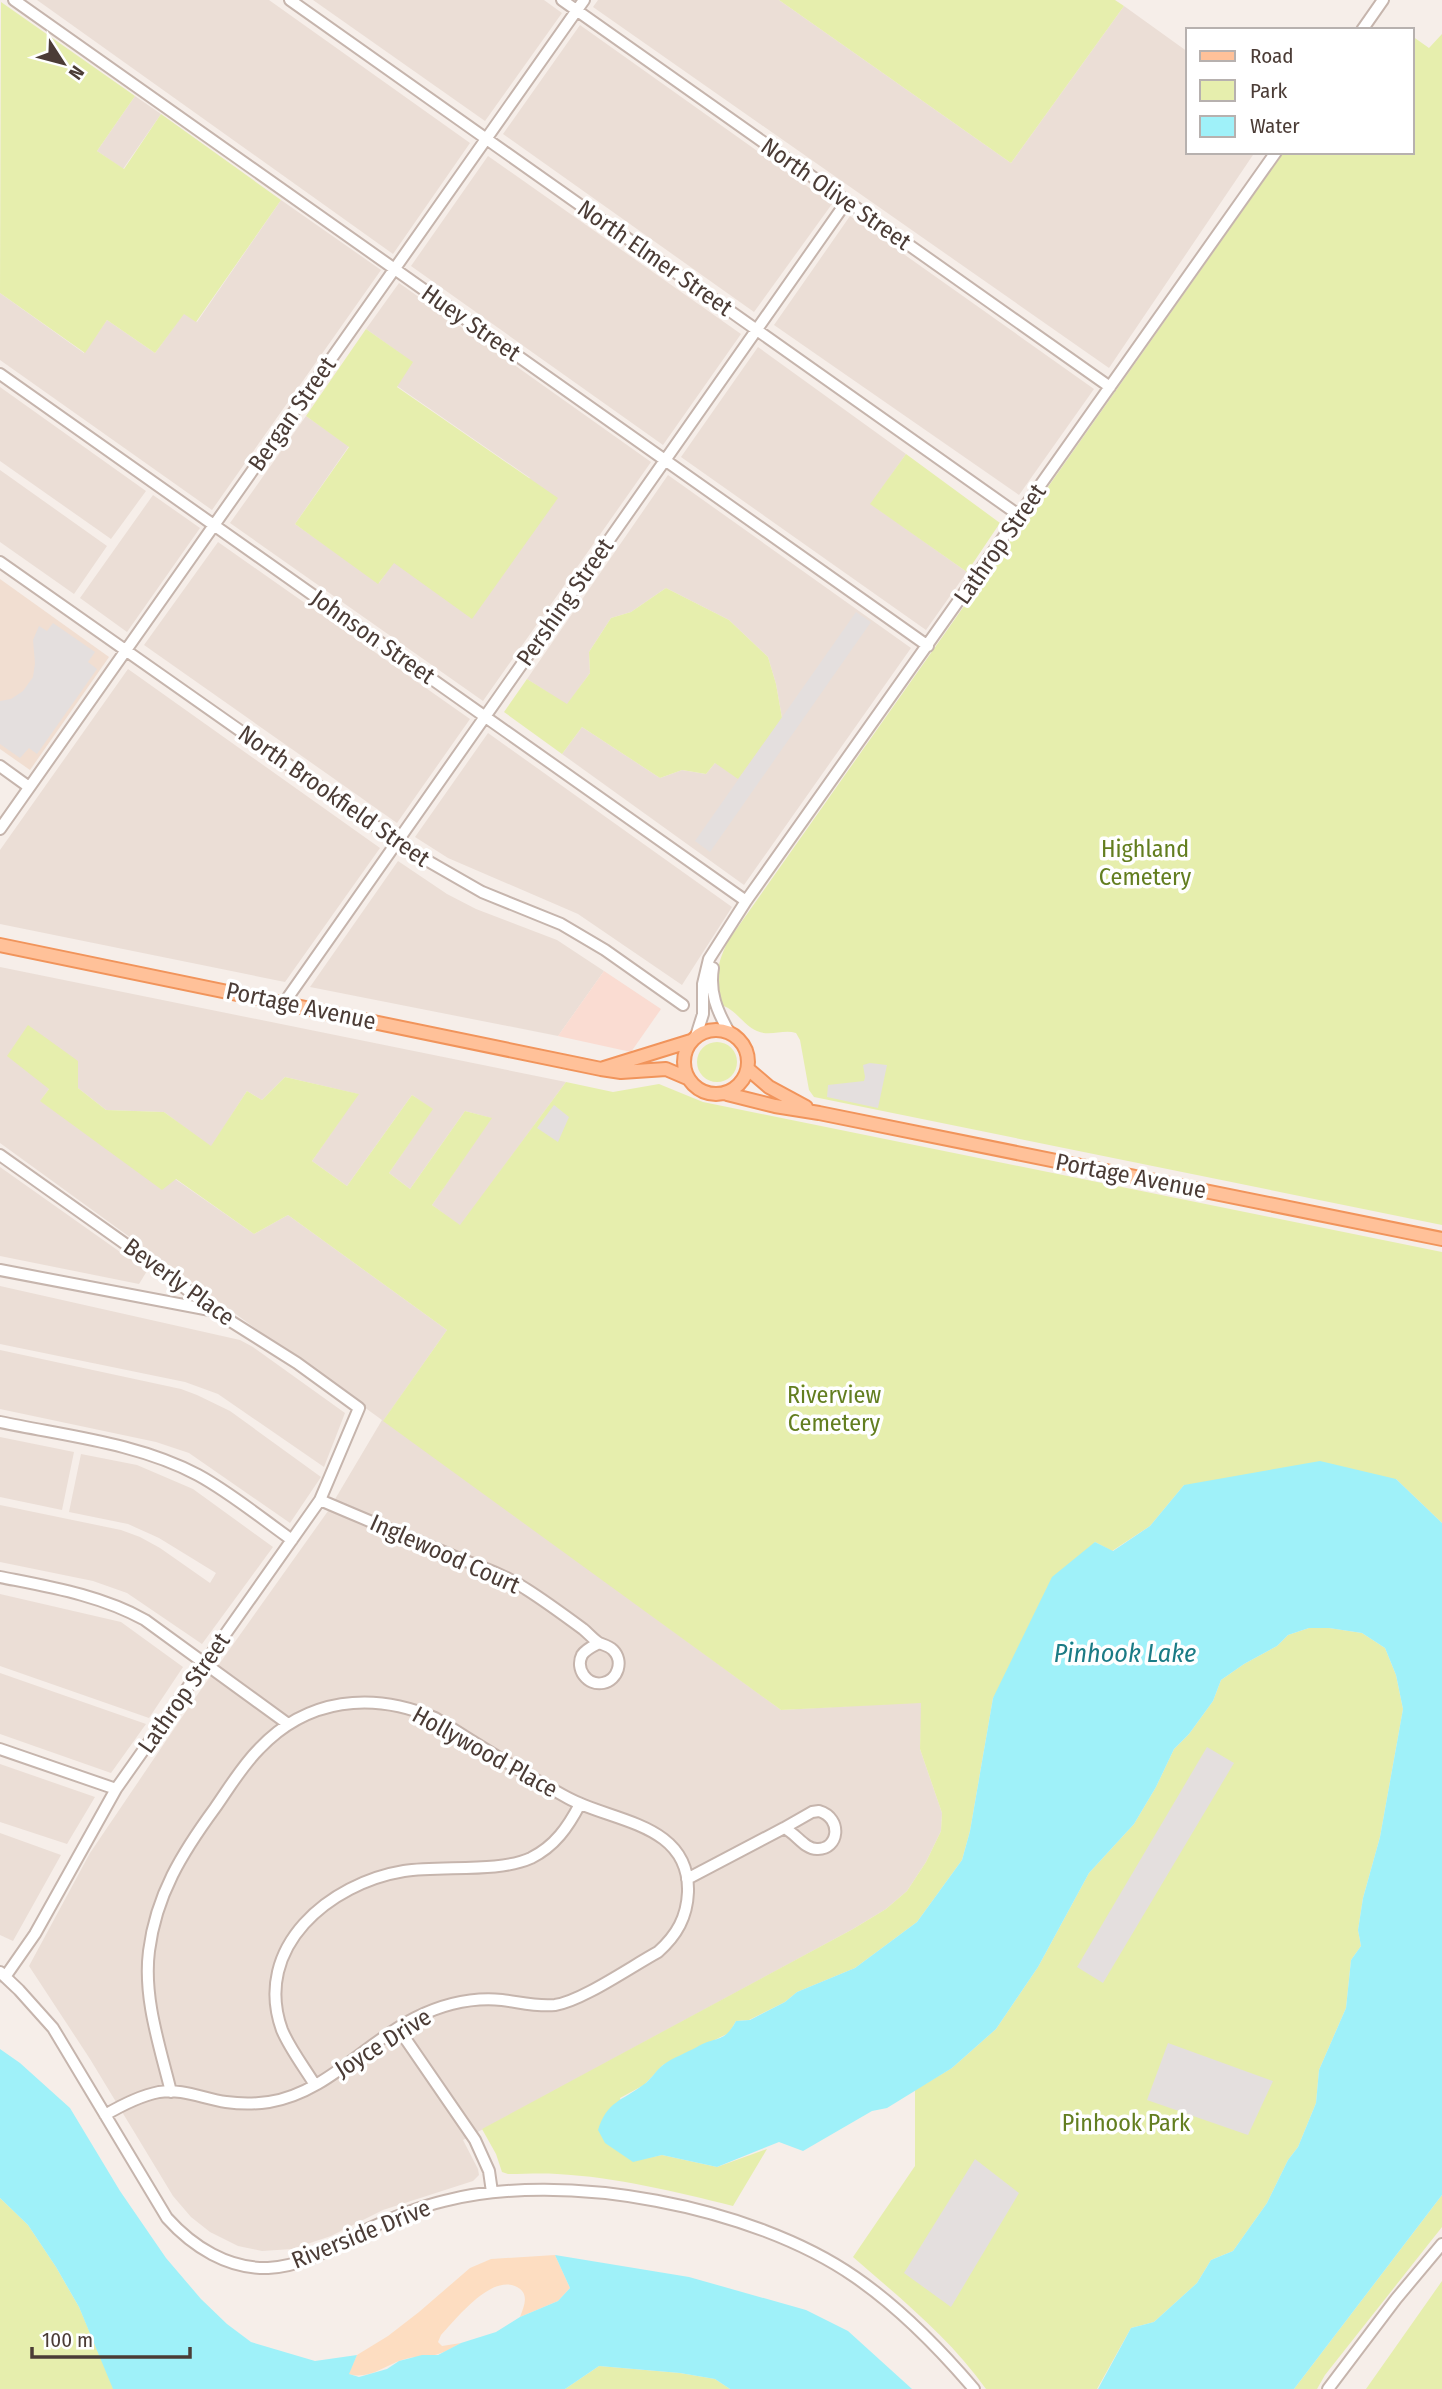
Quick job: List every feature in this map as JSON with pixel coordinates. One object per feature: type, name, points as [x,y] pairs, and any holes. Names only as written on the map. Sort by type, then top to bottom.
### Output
[{"type":"main road","name":"Portage Avenue","points":[[0,945],[601,1069],[632,1072],[666,1069],[687,1078]]},
{"type":"main road","points":[[711,1029],[729,1032],[744,1047],[749,1059],[748,1069],[735,1089],[727,1094],[701,1090],[687,1078],[684,1063],[693,1039],[711,1029]]},
{"type":"main road","name":"Portage Avenue","points":[[601,1069],[693,1039]]},
{"type":"main road","name":"Portage Avenue","points":[[748,1069],[779,1093],[819,1113]]},
{"type":"main road","name":"Portage Avenue","points":[[727,1094],[775,1106],[1442,1240]]},
{"type":"street","name":"Huey Street","points":[[15,0],[928,646]]},
{"type":"street","name":"North Elmer Street","points":[[290,0],[1020,516]]},
{"type":"street","name":"North Olive Street","points":[[562,0],[1110,387]]},
{"type":"street","name":"Bergan Street","points":[[0,829],[584,0]]},
{"type":"street","points":[[1363,28],[1383,0]]},
{"type":"street","name":"Lathrop Street","points":[[693,1039],[703,1014],[703,984],[709,959],[746,901],[1275,154]]},
{"type":"street","name":"Pershing Street","points":[[284,1003],[847,201]]},
{"type":"street","name":"Johnson Street","points":[[0,374],[746,901]]},
{"type":"street","name":"North Brookfield Street","points":[[0,562],[397,842],[459,880],[561,923],[683,1005]]},
{"type":"street","points":[[0,766],[29,787]]},
{"type":"street","name":"Lathrop Street","points":[[723,936],[711,980],[717,1010],[729,1032]]},
{"type":"street","name":"Beverly Place","points":[[0,1155],[162,1270],[213,1310],[297,1363],[359,1408]]},
{"type":"street","points":[[0,1270],[213,1310]]},
{"type":"street","name":"Lathrop Street","points":[[3,1975],[36,1934],[116,1789],[320,1500],[359,1408]]},
{"type":"street","points":[[0,1422],[132,1450],[183,1468],[292,1540]]},
{"type":"street","name":"Inglewood Court","points":[[320,1500],[514,1582],[587,1631],[599,1643]]},
{"type":"street","points":[[0,1577],[80,1594],[125,1609],[145,1620],[288,1724]]},
{"type":"street","name":"Hollywood Place","points":[[171,2092],[148,1985],[148,1954],[158,1907],[177,1863],[250,1759],[288,1724],[319,1710],[355,1702],[395,1704],[435,1718],[580,1804],[657,1833],[677,1853],[687,1879]]},
{"type":"street","points":[[0,1749],[116,1789]]},
{"type":"street","points":[[315,2085],[288,2043],[277,2005],[280,1964],[299,1927],[324,1905],[346,1891],[388,1875],[424,1869],[508,1864],[531,1857],[555,1842],[580,1804]]},
{"type":"street","points":[[687,1879],[812,1812],[819,1811],[832,1818],[835,1830],[830,1843],[815,1849],[809,1847],[797,1834],[784,1828]]},
{"type":"street","name":"Joyce Drive","points":[[105,2115],[135,2099],[159,2092],[192,2094],[228,2102],[269,2102],[292,2096],[315,2085],[413,2019],[456,2003],[498,2000],[542,2006],[577,1997],[658,1952],[668,1943],[677,1932],[686,1909],[687,1879]]},
{"type":"street","name":"Riverside Drive","points":[[3,1975],[53,2028],[167,2218],[180,2233],[209,2253],[248,2266],[265,2268],[302,2262],[412,2211],[443,2201],[492,2192],[536,2189],[596,2192],[676,2205],[720,2215],[776,2236],[855,2276],[912,2323],[974,2389]]},
{"type":"street","points":[[398,2028],[475,2140],[489,2171],[492,2192]]},
{"type":"street","points":[[1328,2389],[1388,2309],[1442,2244]]},
{"type":"shaded area","points":[[37,0],[269,0],[470,143],[393,254]]},
{"type":"shaded area","points":[[313,0],[544,0],[562,13],[485,121]]},
{"type":"shaded area","points":[[598,0],[779,0],[1011,163],[1124,6],[1186,51],[1186,154],[1254,154],[1109,368],[593,7]]},
{"type":"shaded area","points":[[580,25],[832,204],[754,312],[503,134]]},
{"type":"shaded area","points":[[135,96],[161,114],[123,169],[97,151]]},
{"type":"shaded area","points":[[488,156],[741,334],[663,445],[411,266]]},
{"type":"shaded area","points":[[281,200],[381,270],[212,510],[0,360],[0,293],[84,353],[107,320],[155,353],[184,313],[197,322]]},
{"type":"shaded area","points":[[850,216],[1094,389],[1019,495],[774,325]]},
{"type":"shaded area","points":[[399,283],[651,462],[483,701],[230,523],[306,416],[349,446],[295,524],[379,583],[393,563],[530,478],[397,386],[412,362],[366,329]]},
{"type":"shaded area","points":[[758,347],[906,454],[871,504],[967,572],[926,630],[681,457]]},
{"type":"shaded area","points":[[0,387],[146,491],[111,539],[0,461]]},
{"type":"shaded area","points":[[0,470],[107,546],[74,594],[0,542]]},
{"type":"shaded area","points":[[668,475],[911,648],[744,885],[562,754],[582,727],[660,778],[682,770],[706,774],[715,763],[782,718],[768,657],[729,620],[666,588],[631,612],[611,618],[589,652],[590,673],[567,705],[527,679]]},
{"type":"shaded area","points":[[153,495],[200,528],[127,632],[80,598]]},
{"type":"shaded area","points":[[218,542],[470,719],[397,823],[144,645]]},
{"type":"shaded area","points":[[0,579],[109,657],[30,770],[0,749]]},
{"type":"shaded area","points":[[856,612],[871,622],[710,852],[695,841]]},
{"type":"shaded area","points":[[53,623],[95,652],[88,662],[97,669],[37,754],[29,748],[20,758],[0,744],[0,701],[11,699],[23,691],[33,677],[33,640],[39,626],[47,631]]},
{"type":"shaded area","points":[[128,669],[380,848],[285,982],[0,924],[0,850]]},
{"type":"shaded area","points":[[488,733],[732,907],[682,985],[578,914],[448,858],[415,837]]},
{"type":"shaded area","points":[[398,861],[447,894],[476,909],[557,940],[604,971],[558,1036],[310,987]]},
{"type":"shaded area","points":[[0,967],[566,1082],[460,1226],[432,1205],[491,1118],[465,1111],[410,1189],[389,1173],[432,1109],[412,1095],[347,1186],[312,1161],[358,1094],[285,1077],[262,1100],[247,1091],[211,1147],[164,1112],[106,1110],[78,1088],[49,1089],[41,1100],[175,1179],[254,1234],[288,1215],[447,1330],[384,1420],[781,1710],[922,1702],[920,1749],[942,1813],[941,1831],[926,1862],[907,1891],[886,1909],[853,1929],[463,2140],[478,2169],[479,2175],[473,2181],[383,2210],[331,2236],[292,2249],[262,2251],[238,2246],[210,2232],[191,2217],[173,2196],[90,2059],[29,1966],[90,1853],[195,1698],[328,1511],[382,1420],[0,1143]]},
{"type":"shaded area","points":[[604,971],[661,1009],[631,1052],[558,1036]]},
{"type":"shaded area","points":[[863,1065],[887,1065],[878,1108],[827,1097],[828,1085],[864,1081]]},
{"type":"shaded area","points":[[554,1105],[569,1117],[558,1142],[537,1128]]},
{"type":"shaded area","points":[[0,1167],[147,1271],[139,1284],[0,1256]]},
{"type":"shaded area","points":[[0,1286],[240,1340],[253,1347],[345,1413],[324,1467],[218,1394],[185,1382],[0,1344]]},
{"type":"shaded area","points":[[0,1350],[181,1389],[197,1395],[230,1411],[321,1477],[290,1523],[189,1453],[156,1442],[0,1409]]},
{"type":"shaded area","points":[[0,1437],[74,1452],[62,1510],[0,1497]]},
{"type":"shaded area","points":[[81,1454],[137,1465],[193,1489],[273,1547],[202,1644],[127,1593],[93,1581],[0,1562],[0,1505],[121,1530],[140,1537],[210,1583],[216,1573],[159,1538],[128,1524],[69,1512]]},
{"type":"shaded area","points":[[0,1594],[121,1622],[183,1667],[149,1718],[0,1666]]},
{"type":"shaded area","points":[[0,1673],[146,1724],[111,1773],[0,1734]]},
{"type":"shaded area","points":[[1207,1747],[1234,1763],[1103,1983],[1077,1967]]},
{"type":"shaded area","points":[[0,1764],[95,1797],[67,1844],[0,1822]]},
{"type":"shaded area","points":[[0,1833],[61,1855],[13,1941],[0,1935]]},
{"type":"shaded area","points":[[1168,2043],[1273,2081],[1248,2135],[1147,2100]]},
{"type":"shaded area","points":[[975,2159],[1019,2193],[951,2307],[904,2273]]},
{"type":"green space","points":[[779,0],[1115,0],[1124,6],[1011,163]]},
{"type":"green space","points":[[1,2],[135,96],[97,151],[124,169],[161,114],[281,200],[196,322],[184,314],[155,353],[107,320],[85,353],[0,293]]},
{"type":"green space","name":"Highland Cemetery","points":[[1442,34],[1442,1225],[814,1097],[809,1090],[800,1040],[796,1033],[757,1031],[730,1009],[720,1005],[718,972],[728,941],[1283,154],[1414,154],[1414,37],[1429,48]]},
{"type":"green space","points":[[366,329],[413,362],[397,387],[558,498],[472,619],[394,563],[378,584],[295,524],[349,447],[306,416]]},
{"type":"green space","points":[[906,454],[1000,523],[967,572],[870,504]]},
{"type":"green space","points":[[666,588],[729,620],[768,657],[782,718],[738,779],[715,763],[706,774],[682,770],[660,778],[582,727],[562,754],[504,712],[527,679],[567,704],[590,673],[589,652],[611,618],[631,612]]},
{"type":"green space","name":"Riverview Cemetery","points":[[28,1025],[78,1061],[78,1088],[106,1110],[164,1112],[211,1146],[247,1091],[262,1100],[285,1077],[359,1094],[312,1161],[347,1186],[412,1095],[433,1109],[389,1173],[410,1189],[465,1111],[492,1118],[432,1205],[460,1225],[566,1082],[613,1092],[659,1084],[703,1102],[1442,1252],[1442,1523],[1396,1479],[1184,1485],[1150,1526],[1112,1551],[1095,1542],[993,1698],[970,1831],[962,1860],[917,1922],[855,1968],[797,1992],[785,2002],[749,2020],[736,2021],[729,2033],[663,2065],[644,2085],[620,2098],[633,2161],[662,2155],[717,2167],[767,2149],[733,2206],[602,2178],[502,2172],[496,2154],[482,2129],[853,1929],[886,1909],[907,1891],[926,1862],[941,1831],[942,1813],[920,1749],[921,1703],[781,1710],[383,1421],[447,1330],[288,1215],[254,1234],[176,1179],[162,1190],[40,1101],[49,1089],[7,1056]]},
{"type":"green space","points":[[717,1042],[731,1048],[737,1062],[731,1076],[717,1082],[703,1076],[697,1062],[703,1048]]},
{"type":"green space","name":"Pinhook Park","points":[[1309,1628],[1362,1633],[1385,1648],[1396,1675],[1403,1709],[1380,1837],[1363,1898],[1358,1930],[1361,1946],[1351,1960],[1346,2008],[1319,2070],[1316,2103],[1298,2147],[1288,2160],[1267,2203],[1233,2251],[1211,2260],[1197,2283],[1154,2322],[1131,2328],[1097,2389],[986,2389],[940,2336],[853,2257],[915,2166],[915,2090],[952,2068],[996,2029],[1038,1967],[1089,1873],[1134,1824],[1174,1749],[1189,1734],[1213,1701],[1221,1680],[1277,1646],[1288,1635]]},
{"type":"green space","points":[[1442,2195],[1442,2227],[1325,2375],[1317,2389],[1294,2389]]},
{"type":"green space","points":[[0,2198],[28,2225],[56,2267],[79,2307],[114,2389],[0,2389]]},
{"type":"green space","points":[[1442,2281],[1442,2389],[1366,2389]]},
{"type":"green space","points":[[599,2366],[715,2379],[730,2389],[565,2389]]},
{"type":"sand","points":[[555,2255],[570,2288],[558,2301],[520,2317],[525,2300],[524,2293],[507,2284],[497,2286],[465,2309],[441,2335],[438,2342],[442,2346],[461,2343],[438,2354],[406,2359],[370,2374],[348,2374],[357,2355],[388,2336],[470,2268],[491,2259]]},
{"type":"water","name":"Pinhook Lake","points":[[1320,1461],[1396,1479],[1442,1523],[1442,2195],[1294,2389],[1098,2389],[1131,2328],[1154,2322],[1197,2283],[1211,2260],[1233,2251],[1267,2203],[1288,2160],[1298,2147],[1316,2103],[1319,2070],[1346,2008],[1351,1960],[1361,1946],[1358,1930],[1363,1898],[1380,1837],[1403,1709],[1396,1675],[1385,1648],[1362,1633],[1309,1628],[1288,1635],[1277,1646],[1221,1680],[1213,1701],[1189,1734],[1174,1749],[1134,1824],[1089,1873],[1038,1967],[996,2029],[952,2068],[887,2108],[872,2111],[803,2151],[779,2142],[717,2167],[662,2155],[633,2162],[605,2143],[598,2130],[606,2113],[646,2083],[663,2065],[723,2036],[736,2021],[750,2020],[785,2002],[797,1992],[855,1968],[917,1922],[962,1860],[970,1831],[993,1698],[1052,1577],[1095,1542],[1113,1551],[1150,1526],[1184,1485]]},
{"type":"water","points":[[0,2049],[20,2063],[70,2108],[120,2191],[166,2258],[201,2299],[251,2342],[315,2361],[357,2355],[349,2374],[359,2377],[387,2369],[399,2361],[422,2355],[438,2355],[461,2343],[496,2332],[520,2317],[558,2301],[570,2288],[555,2255],[689,2277],[806,2310],[848,2331],[912,2389],[730,2389],[715,2379],[599,2366],[565,2389],[113,2389],[79,2307],[56,2267],[28,2225],[0,2198]]}]
